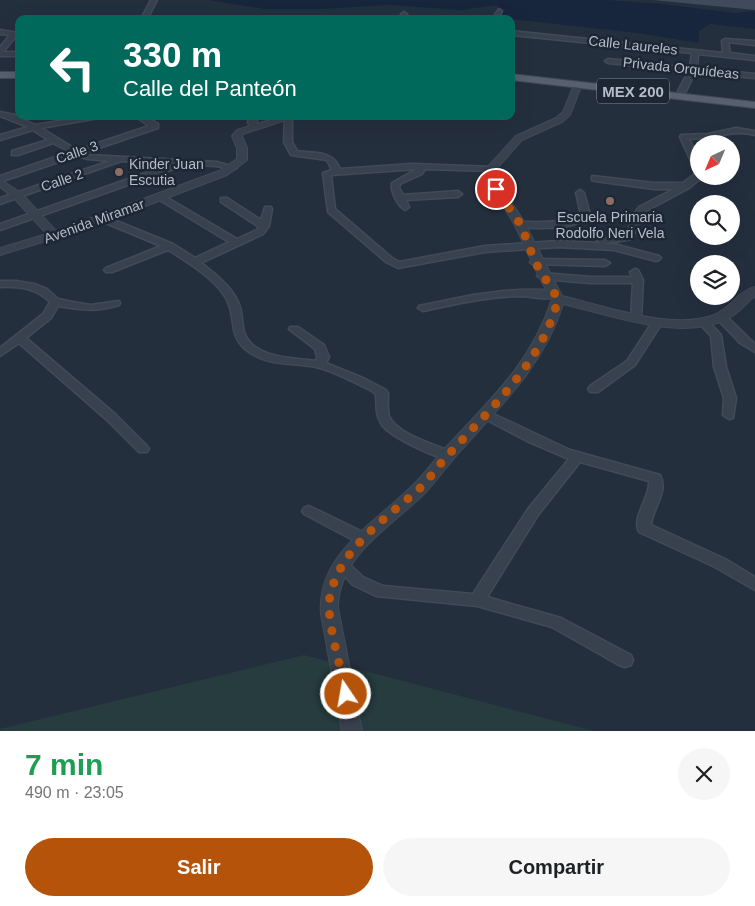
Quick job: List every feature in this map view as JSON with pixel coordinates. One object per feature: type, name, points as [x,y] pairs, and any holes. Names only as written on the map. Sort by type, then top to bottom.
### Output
[{"type":"main road","name":"MEX 200","points":[[515,72],[681,92]]},
{"type":"main road","points":[[0,75],[15,74]]},
{"type":"main road","name":"MEX 200","points":[[515,77],[755,102]]},
{"type":"main road","points":[[526,78],[559,79],[755,102]]},
{"type":"main road","points":[[0,80],[15,80]]},
{"type":"street","points":[[146,15],[154,0]]},
{"type":"street","points":[[497,15],[499,11]]},
{"type":"street","points":[[0,32],[15,35]]},
{"type":"street","name":"Calle Laureles","points":[[515,32],[755,58]]},
{"type":"street","points":[[0,52],[15,37]]},
{"type":"street","points":[[727,55],[725,42],[727,40],[755,43]]},
{"type":"street","points":[[0,42],[9,42]]},
{"type":"street","points":[[0,52],[15,54]]},
{"type":"street","points":[[681,92],[693,70],[695,52]]},
{"type":"street","name":"Privada Orquídeas","points":[[608,61],[755,76]]},
{"type":"street","points":[[491,169],[519,138],[559,120],[568,113],[578,84]]},
{"type":"street","points":[[0,114],[15,118]]},
{"type":"street","points":[[0,119],[11,116]]},
{"type":"street","points":[[20,120],[35,127],[74,153],[88,157],[217,164],[233,168],[242,160],[242,148],[237,136],[240,132],[254,122],[272,120]]},
{"type":"street","points":[[0,138],[35,127],[79,120]]},
{"type":"street","name":"Calle 3","points":[[0,180],[155,126],[145,120]]},
{"type":"street","points":[[291,120],[288,141],[290,150],[294,153],[329,158],[333,161],[332,210],[382,254],[398,265],[476,250],[599,244],[656,258]]},
{"type":"street","points":[[599,244],[609,239],[629,237],[638,214],[648,206],[686,186],[698,175],[696,165],[684,137],[708,136],[732,129],[744,129],[755,133]]},
{"type":"street","points":[[14,153],[55,140]]},
{"type":"street","name":"Calle 2","points":[[0,201],[124,159]]},
{"type":"street","points":[[0,226],[182,163]]},
{"type":"street","points":[[332,173],[386,167],[422,166],[491,169]]},
{"type":"street","points":[[405,207],[400,198],[396,183],[419,172],[422,166]]},
{"type":"street","name":"Avenida Miramar","points":[[0,252],[104,219],[161,196],[201,183],[233,168]]},
{"type":"street","points":[[352,731],[350,710],[332,625],[330,597],[342,566],[362,538],[419,488],[487,415],[508,390],[542,342],[550,326],[556,297],[535,262],[521,225],[496,189],[491,169]]},
{"type":"street","points":[[595,178],[654,186],[686,186]]},
{"type":"street","points":[[0,180],[17,195],[55,236]]},
{"type":"street","points":[[521,225],[554,224],[580,220],[586,216],[585,206],[580,193]]},
{"type":"street","points":[[400,198],[458,194]]},
{"type":"street","points":[[161,196],[237,242]]},
{"type":"street","points":[[224,200],[264,226]]},
{"type":"street","points":[[194,262],[260,232],[264,226],[268,209]]},
{"type":"street","points":[[104,219],[146,234],[170,246],[209,273],[232,299],[238,313],[237,324],[245,343],[269,356],[287,362],[319,365],[374,387],[382,392],[382,415],[390,427],[406,438],[448,455]]},
{"type":"street","points":[[109,270],[170,246]]},
{"type":"street","points":[[535,262],[605,263]]},
{"type":"street","points":[[542,276],[636,276],[636,318]]},
{"type":"street","points":[[0,284],[24,284],[40,288],[55,302],[85,309],[98,309],[115,303]]},
{"type":"street","points":[[423,308],[478,295],[522,292],[556,297],[657,323],[682,325],[704,323],[721,318],[744,296],[755,291]]},
{"type":"street","points":[[0,353],[47,316],[55,302]]},
{"type":"street","points":[[721,318],[755,349]]},
{"type":"street","points":[[594,389],[631,364],[657,323]]},
{"type":"street","points":[[704,323],[716,335],[720,367],[730,398],[729,416]]},
{"type":"street","points":[[294,329],[320,347],[323,357],[319,365]]},
{"type":"street","points":[[20,338],[111,417],[143,449]]},
{"type":"street","points":[[487,415],[527,437],[577,457],[634,470],[655,478],[658,488],[644,515],[644,528],[720,564],[755,584]]},
{"type":"street","points":[[477,600],[533,512],[577,457]]},
{"type":"street","points":[[309,511],[362,538]]},
{"type":"street","points":[[342,566],[358,581],[381,592],[477,600],[556,622],[625,660]]},
{"type":"green space","points":[[304,655],[594,731],[0,731],[0,729]]},
{"type":"water","points":[[209,0],[606,0],[662,4],[735,13],[753,11],[755,12],[755,29],[710,24],[699,31],[699,43],[637,33],[515,19],[515,15],[501,15],[497,5],[461,10],[389,5],[322,9],[264,9]]},
{"type":"place","name":"Kinder Juan Escutia","points":[[119,172]]},
{"type":"place","name":"Escuela Primaria Rodolfo Neri Vela","points":[[610,201]]},
{"type":"route","points":[[346,694],[332,625],[330,597],[342,566],[362,538],[419,488],[487,415],[529,362],[542,342],[554,316],[558,299],[542,276],[521,225],[496,189]]}]
